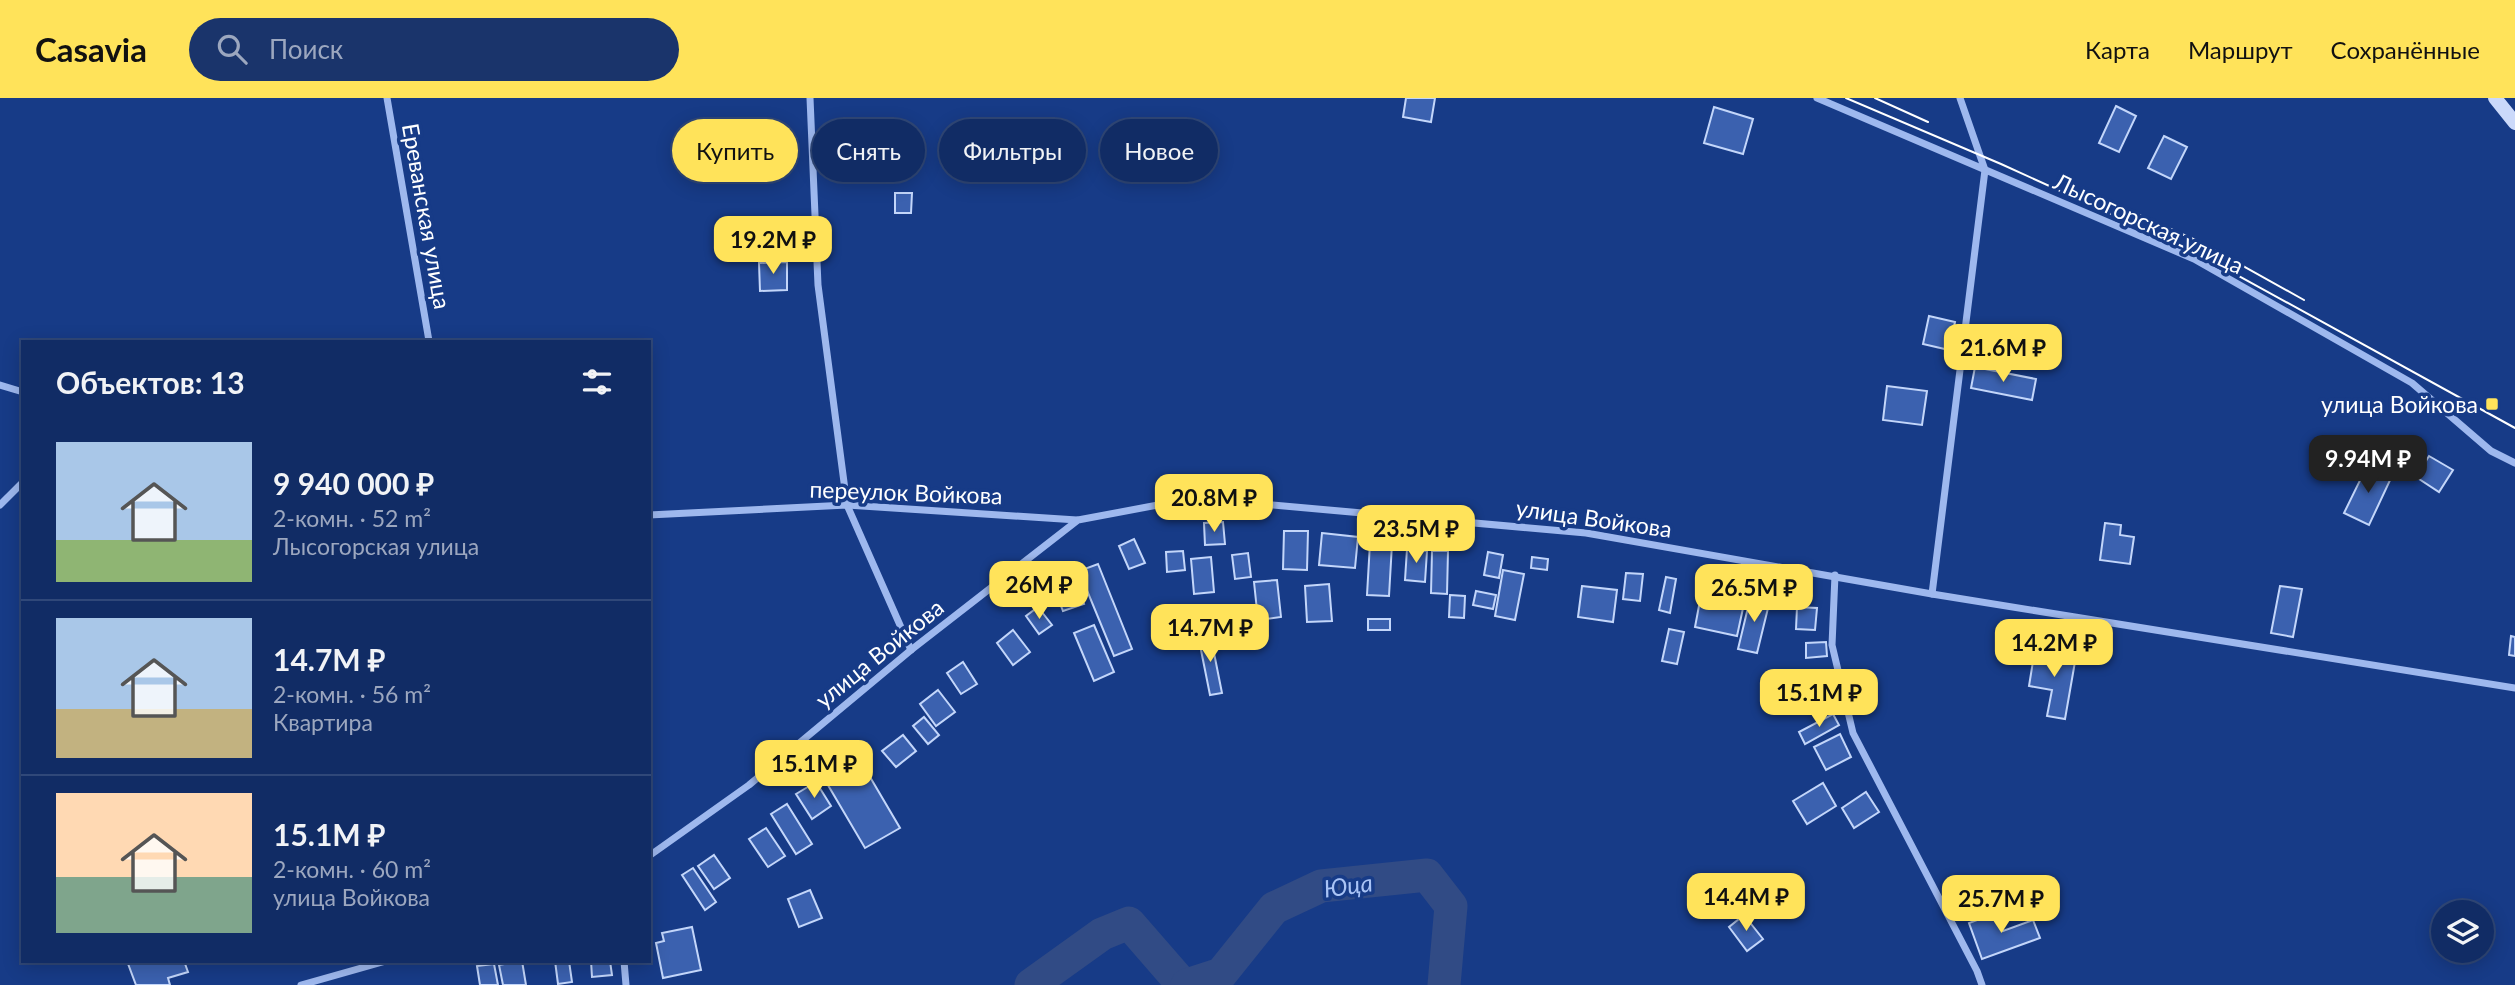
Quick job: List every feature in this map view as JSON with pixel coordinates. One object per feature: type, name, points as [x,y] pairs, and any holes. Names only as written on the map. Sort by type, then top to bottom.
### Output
[{"type":"main road","points":[[2495,98],[2515,122]]},
{"type":"street","name":"Ереванская улица","points":[[387,98],[429,340]]},
{"type":"street","points":[[810,98],[818,285],[847,505],[911,650]]},
{"type":"street","name":"Лысогорская улица","points":[[1817,98],[2194,259],[2412,383],[2491,451],[2515,463]]},
{"type":"street","points":[[1932,594],[1984,170],[1960,98]]},
{"type":"street","points":[[0,385],[21,391]]},
{"type":"street","points":[[0,505],[21,484]]},
{"type":"street","name":"улица Войкова","points":[[651,855],[749,785],[911,650],[1078,520],[1195,498],[1586,533],[1932,594],[2515,688]]},
{"type":"street","name":"переулок Войкова","points":[[651,515],[847,505],[1078,520]]},
{"type":"street","points":[[1835,575],[1832,645],[1853,733],[1982,985]]},
{"type":"street","points":[[302,985],[379,963]]},
{"type":"street","points":[[624,963],[626,985]]},
{"type":"building","points":[[1406,98],[1435,98],[1431,122],[1403,117]]},
{"type":"building","points":[[2116,106],[2136,116],[2119,152],[2099,143]]},
{"type":"building","points":[[1714,107],[1753,119],[1743,154],[1704,143]]},
{"type":"building","points":[[2164,136],[2187,147],[2171,179],[2148,168]]},
{"type":"building","points":[[895,193],[912,193],[911,213],[895,213]]},
{"type":"building","points":[[787,262],[787,290],[760,291],[759,263]]},
{"type":"building","points":[[1929,316],[1955,322],[1949,350],[1923,344]]},
{"type":"building","points":[[1975,367],[2036,379],[2032,400],[1971,388]]},
{"type":"building","points":[[1887,386],[1927,391],[1922,425],[1883,420]]},
{"type":"building","points":[[2429,456],[2453,470],[2439,492],[2416,477]]},
{"type":"building","points":[[2368,464],[2392,476],[2369,525],[2344,513]]},
{"type":"building","points":[[1223,522],[1225,544],[1205,545],[1204,523]]},
{"type":"building","points":[[2105,523],[2121,525],[2120,535],[2134,537],[2130,564],[2100,560]]},
{"type":"building","points":[[1284,531],[1308,531],[1307,570],[1283,569]]},
{"type":"building","points":[[1322,533],[1358,537],[1355,568],[1319,565]]},
{"type":"building","points":[[1134,539],[1145,563],[1129,569],[1119,546]]},
{"type":"building","points":[[1370,543],[1392,544],[1389,596],[1367,595]]},
{"type":"building","points":[[1407,549],[1427,551],[1425,582],[1405,580]]},
{"type":"building","points":[[1183,551],[1185,570],[1167,572],[1166,552]]},
{"type":"building","points":[[1432,551],[1448,551],[1447,594],[1431,593]]},
{"type":"building","points":[[1488,552],[1503,555],[1499,578],[1484,575]]},
{"type":"building","points":[[1248,553],[1251,577],[1235,579],[1232,555]]},
{"type":"building","points":[[1211,557],[1214,592],[1194,594],[1191,559]]},
{"type":"building","points":[[1532,557],[1548,559],[1547,570],[1531,568]]},
{"type":"building","points":[[1098,564],[1132,649],[1114,656],[1079,571]]},
{"type":"building","points":[[1503,570],[1524,574],[1515,620],[1495,616]]},
{"type":"building","points":[[1072,572],[1084,604],[1063,611],[1051,580]]},
{"type":"building","points":[[1626,573],[1643,574],[1640,601],[1623,599]]},
{"type":"building","points":[[1666,577],[1676,579],[1670,613],[1659,610]]},
{"type":"building","points":[[1277,580],[1281,617],[1258,620],[1254,582]]},
{"type":"building","points":[[1329,584],[1332,621],[1307,622],[1305,586]]},
{"type":"building","points":[[1582,586],[1617,590],[1613,622],[1578,617]]},
{"type":"building","points":[[2280,586],[2302,589],[2293,637],[2271,633]]},
{"type":"building","points":[[1702,590],[1745,599],[1737,636],[1695,627]]},
{"type":"building","points":[[1476,591],[1496,595],[1493,609],[1473,605]]},
{"type":"building","points":[[1450,595],[1465,596],[1464,618],[1449,617]]},
{"type":"building","points":[[1751,595],[1770,600],[1757,653],[1738,649]]},
{"type":"building","points":[[1038,607],[1052,625],[1039,634],[1026,616]]},
{"type":"building","points":[[1797,607],[1817,608],[1815,630],[1796,629]]},
{"type":"building","points":[[1368,619],[1390,619],[1390,630],[1368,630]]},
{"type":"building","points":[[1094,625],[1114,672],[1094,681],[1074,633]]},
{"type":"building","points":[[1669,629],[1684,632],[1677,664],[1662,661]]},
{"type":"building","points":[[1013,630],[1030,652],[1013,665],[997,643]]},
{"type":"building","points":[[1210,633],[1222,693],[1210,695],[1198,635]]},
{"type":"building","points":[[2511,636],[2515,637],[2515,656],[2509,655]]},
{"type":"building","points":[[1826,642],[1827,656],[1806,658],[1806,643]]},
{"type":"building","points":[[2035,649],[2076,656],[2065,719],[2047,716],[2052,690],[2029,686]]},
{"type":"building","points":[[963,662],[977,684],[961,694],[947,673]]},
{"type":"building","points":[[938,690],[955,712],[936,726],[920,704]]},
{"type":"building","points":[[1827,691],[1831,707],[1808,713],[1804,697]]},
{"type":"building","points":[[1833,714],[1839,725],[1805,744],[1799,732]]},
{"type":"building","points":[[924,717],[939,735],[928,744],[913,726]]},
{"type":"building","points":[[1840,734],[1851,757],[1826,770],[1814,747]]},
{"type":"building","points":[[903,735],[916,751],[896,767],[882,751]]},
{"type":"building","points":[[860,760],[900,828],[865,848],[825,780]]},
{"type":"building","points":[[816,782],[831,806],[812,819],[796,794]]},
{"type":"building","points":[[1823,783],[1836,806],[1807,824],[1793,801]]},
{"type":"building","points":[[1866,792],[1879,812],[1854,828],[1842,808]]},
{"type":"building","points":[[787,804],[812,844],[796,854],[771,814]]},
{"type":"building","points":[[766,828],[785,856],[768,867],[749,839]]},
{"type":"building","points":[[714,855],[730,878],[714,889],[698,866]]},
{"type":"building","points":[[693,868],[716,902],[705,910],[682,875]]},
{"type":"building","points":[[810,890],[822,918],[799,927],[788,899]]},
{"type":"building","points":[[1996,913],[2003,931],[2033,920],[2040,938],[1982,959],[1969,923]]},
{"type":"building","points":[[1744,915],[1763,939],[1747,951],[1729,927]]},
{"type":"building","points":[[692,927],[701,970],[663,978],[656,943],[664,941],[662,933]]},
{"type":"building","points":[[128,963],[185,963],[188,972],[168,978],[170,985],[136,985]]},
{"type":"building","points":[[522,963],[526,985],[503,985],[499,965]]},
{"type":"building","points":[[555,963],[569,963],[572,982],[558,984]]},
{"type":"building","points":[[591,963],[610,963],[612,975],[592,977]]},
{"type":"building","points":[[494,964],[498,985],[480,985],[477,966]]},
{"type":"waterway","name":"Юца","points":[[1187,985],[1221,974],[1274,908],[1321,886],[1427,875],[1451,906],[1444,985]]},
{"type":"waterway","name":"Юца","points":[[1031,985],[1102,934],[1129,923],[1183,985]]},
{"type":"tram line","points":[[1846,98],[2001,164],[2197,253],[2515,428]]},
{"type":"tram line","points":[[1875,98],[1928,122]]},
{"type":"tram line","points":[[2139,215],[2200,242],[2304,300]]},
{"type":"place","name":"улица Войкова","points":[[2492,404]]}]
